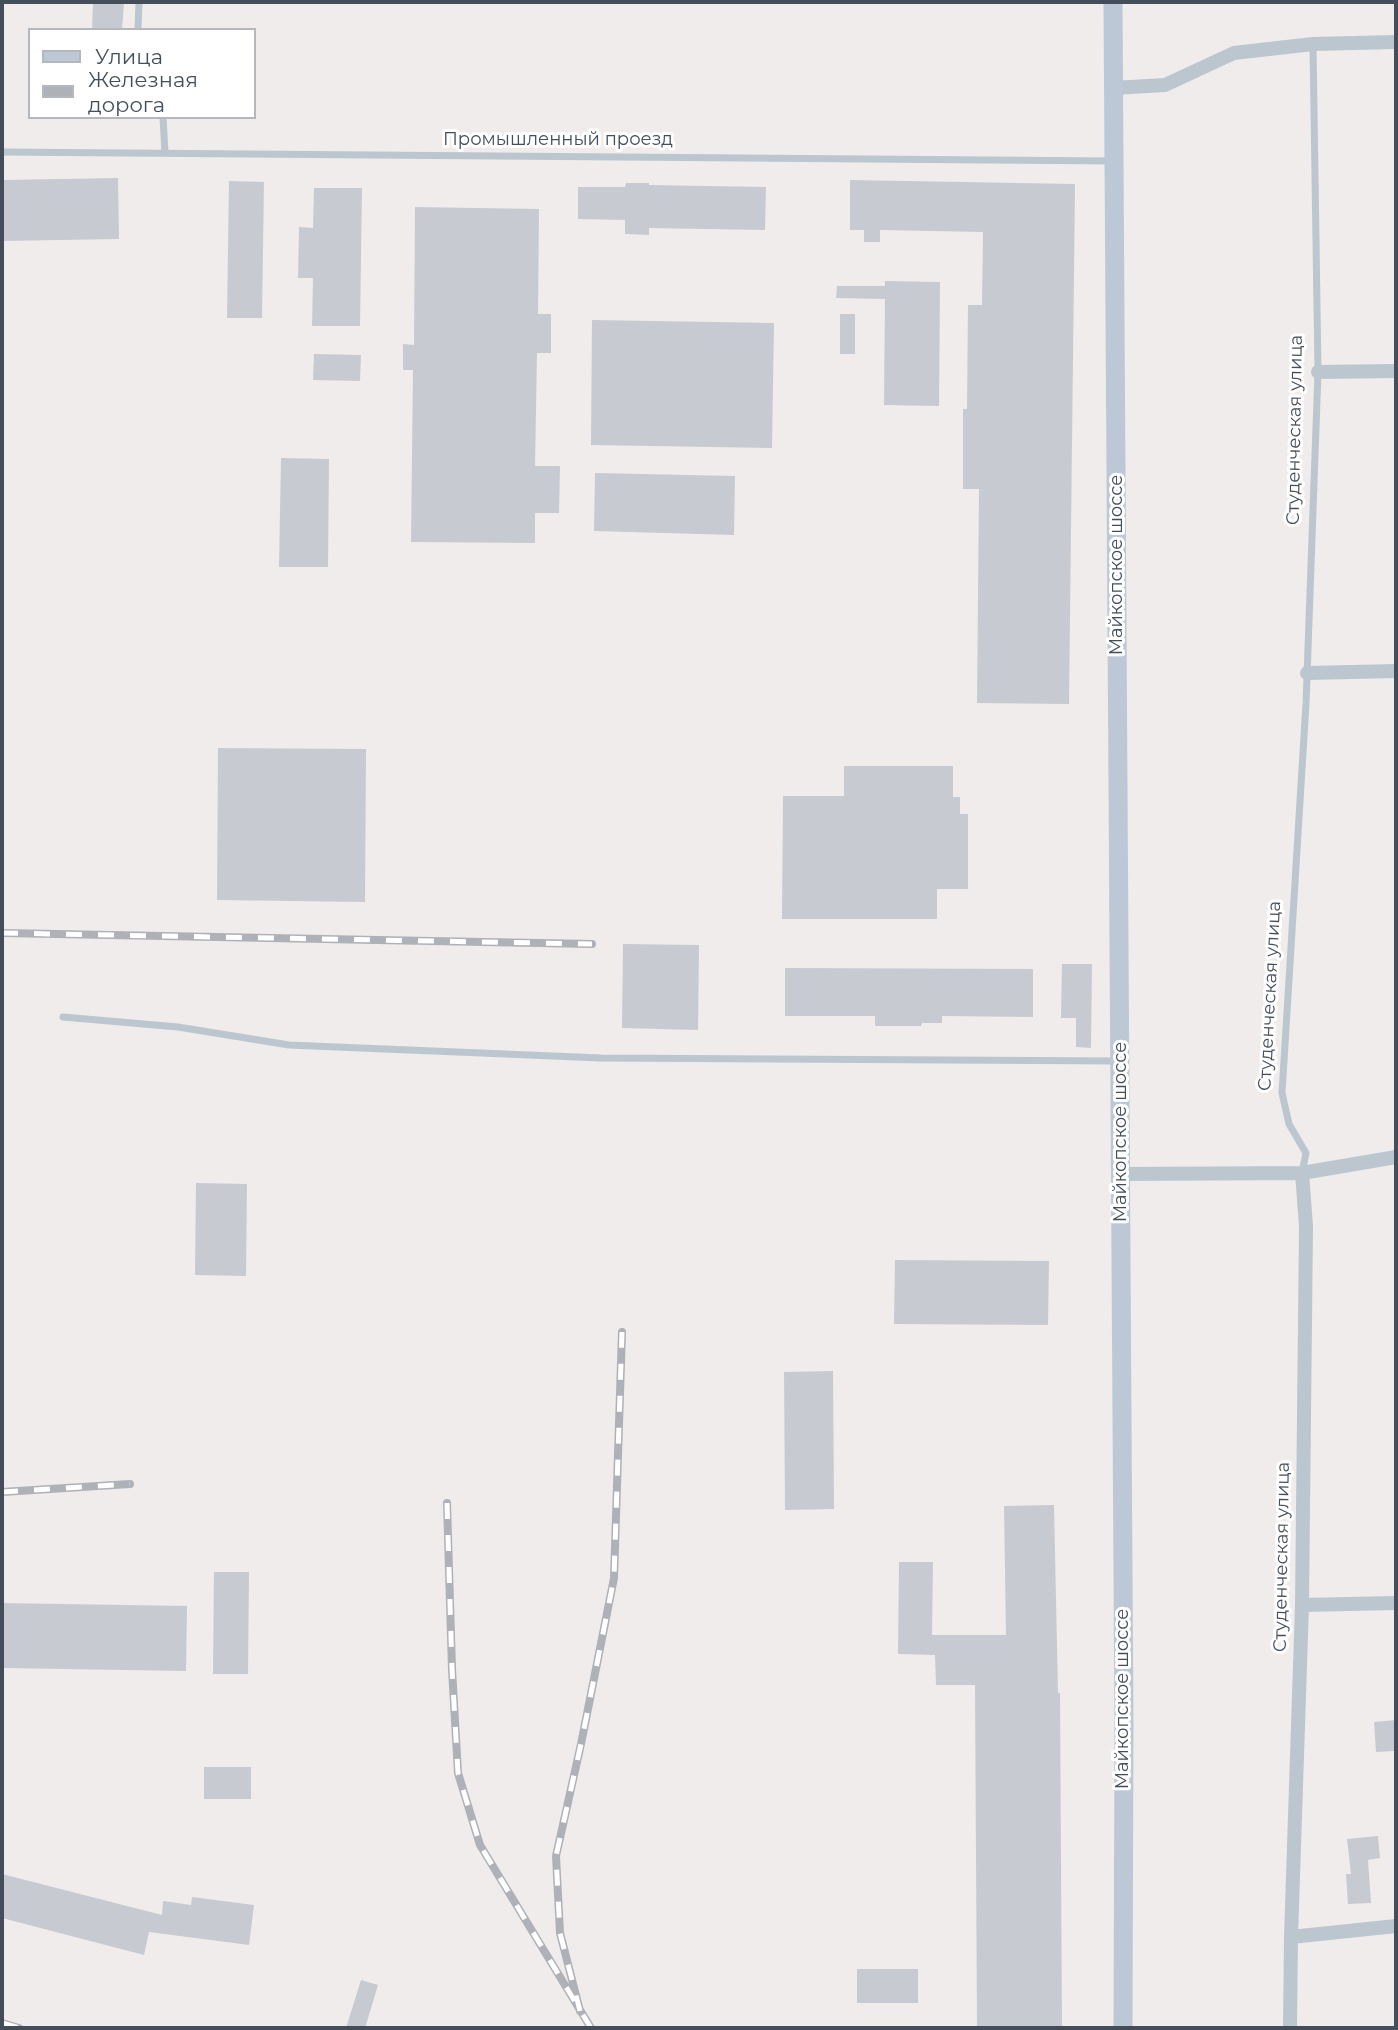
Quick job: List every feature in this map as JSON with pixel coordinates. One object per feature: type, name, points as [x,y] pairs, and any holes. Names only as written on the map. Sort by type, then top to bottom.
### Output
[{"type":"street","name":"Майкопское шоссе","points":[[1113,2],[1121,1061],[1123,2028]]},
{"type":"street","points":[[1113,88],[1165,85],[1234,53],[1313,44],[1396,42]]},
{"type":"street","points":[[1318,372],[1396,371]]},
{"type":"street","points":[[1307,673],[1396,671]]},
{"type":"street","points":[[1121,1174],[1301,1173],[1396,1157]]},
{"type":"street","name":"Студенческая улица","points":[[1290,2028],[1302,1605],[1306,1226],[1301,1173]]},
{"type":"street","points":[[1302,1605],[1396,1603]]},
{"type":"street","points":[[1292,1937],[1396,1926]]},
{"type":"lane","points":[[138,28],[139,2]]},
{"type":"lane","name":"Студенческая улица","points":[[1301,1173],[1306,1153],[1289,1124],[1282,1093],[1307,673],[1318,372],[1313,44]]},
{"type":"lane","points":[[163,119],[165,153]]},
{"type":"lane","name":"Промышленный проезд","points":[[2,152],[1113,161]]},
{"type":"lane","points":[[63,1017],[178,1027],[289,1045],[601,1058],[1121,1061]]},
{"type":"building","points":[[93,2],[124,2],[122,28],[92,28]]},
{"type":"building","points":[[118,178],[119,239],[2,241],[2,180]]},
{"type":"building","points":[[850,180],[1075,184],[1069,704],[977,703],[979,489],[963,489],[963,409],[967,409],[968,305],[982,305],[983,232],[880,230],[880,242],[864,242],[864,230],[850,230]]},
{"type":"building","points":[[229,181],[264,182],[262,318],[227,318]]},
{"type":"building","points":[[626,183],[766,187],[765,230],[649,228],[649,235],[625,234],[625,220],[578,219],[578,187],[625,187]]},
{"type":"building","points":[[314,188],[362,188],[360,326],[312,326],[313,278],[298,278],[299,227],[313,228]]},
{"type":"building","points":[[415,207],[539,209],[538,314],[551,314],[551,353],[537,353],[535,466],[560,466],[559,513],[535,513],[535,543],[411,542],[413,370],[403,370],[403,344],[414,345]]},
{"type":"building","points":[[885,281],[940,282],[939,406],[884,405],[885,299],[836,298],[837,286],[885,286]]},
{"type":"building","points":[[840,314],[855,314],[855,354],[840,354]]},
{"type":"building","points":[[592,320],[774,323],[772,448],[591,445]]},
{"type":"building","points":[[314,354],[361,355],[360,381],[313,380]]},
{"type":"building","points":[[281,458],[329,459],[328,567],[279,567]]},
{"type":"building","points":[[595,473],[735,476],[734,535],[594,531]]},
{"type":"building","points":[[218,748],[366,749],[365,902],[217,900]]},
{"type":"building","points":[[844,766],[953,766],[953,797],[960,797],[960,814],[968,814],[968,889],[937,889],[937,919],[782,919],[783,796],[844,796]]},
{"type":"building","points":[[623,944],[699,945],[698,1030],[622,1028]]},
{"type":"building","points":[[1062,964],[1092,964],[1091,1048],[1076,1047],[1076,1018],[1061,1018]]},
{"type":"building","points":[[785,968],[1033,969],[1033,1017],[942,1016],[942,1023],[875,1026],[875,1016],[785,1016]]},
{"type":"building","points":[[196,1183],[247,1184],[246,1276],[195,1275]]},
{"type":"building","points":[[895,1260],[1049,1261],[1048,1325],[894,1324]]},
{"type":"building","points":[[833,1371],[834,1509],[785,1510],[784,1372]]},
{"type":"building","points":[[1054,1505],[1060,1693],[1062,2028],[977,2028],[975,1685],[936,1685],[935,1655],[898,1654],[899,1562],[933,1562],[932,1635],[1006,1635],[1004,1506]]},
{"type":"building","points":[[214,1572],[249,1572],[248,1674],[213,1674]]},
{"type":"building","points":[[2,1603],[187,1606],[186,1671],[2,1668]]},
{"type":"building","points":[[1396,1720],[1396,1751],[1376,1752],[1374,1722]]},
{"type":"building","points":[[204,1767],[251,1767],[251,1799],[204,1799]]},
{"type":"building","points":[[1378,1836],[1380,1858],[1368,1860],[1371,1903],[1348,1904],[1346,1874],[1351,1874],[1347,1839]]},
{"type":"building","points":[[2,1874],[162,1915],[163,1901],[191,1905],[192,1897],[254,1905],[249,1945],[149,1932],[144,1955],[2,1918]]},
{"type":"building","points":[[857,1969],[918,1969],[918,2003],[857,2003]]},
{"type":"building","points":[[361,1980],[378,1985],[365,2028],[346,2028]]},
{"type":"railway","points":[[2,933],[592,944]]},
{"type":"railway","points":[[580,2011],[560,1933],[556,1856],[614,1578],[622,1332]]},
{"type":"railway","points":[[2,1492],[130,1484]]},
{"type":"railway","points":[[447,1503],[458,1773],[480,1845],[591,2028]]},
{"type":"railway","points":[[2,2023],[19,2028]]}]
